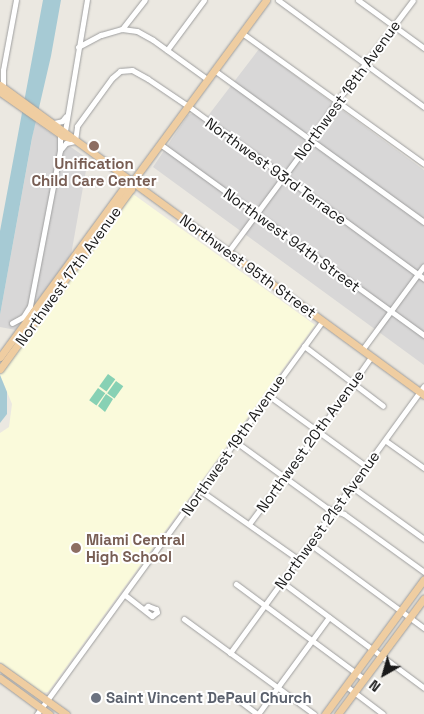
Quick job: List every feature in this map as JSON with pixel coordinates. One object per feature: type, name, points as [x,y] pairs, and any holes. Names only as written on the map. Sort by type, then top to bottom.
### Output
[{"type":"main road","name":"Northwest 17th Avenue","points":[[0,357],[51,293],[71,272],[85,247],[131,189],[132,182],[266,0]]},
{"type":"main road","name":"Northwest 95th Street","points":[[1,91],[67,135],[371,357],[423,391]]},
{"type":"main road","name":"Northwest 95th Street","points":[[38,115],[54,123],[67,135]]},
{"type":"main road","name":"Northwest 17th Avenue","points":[[0,368],[76,254],[85,247]]},
{"type":"main road","points":[[71,272],[69,268],[76,254]]},
{"type":"main road","points":[[325,714],[424,579]]},
{"type":"main road","points":[[338,714],[424,598]]},
{"type":"main road","points":[[0,667],[66,714]]},
{"type":"main road","points":[[0,678],[39,711],[49,714]]},
{"type":"street","points":[[1,91],[2,72],[16,0]]},
{"type":"street","points":[[60,150],[68,142],[66,116],[87,0]]},
{"type":"street","points":[[167,50],[204,0]]},
{"type":"street","points":[[278,0],[424,107]]},
{"type":"street","points":[[358,0],[424,48]]},
{"type":"street","name":"Northwest 18th Avenue","points":[[228,252],[413,0]]},
{"type":"street","points":[[122,29],[142,1]]},
{"type":"street","points":[[78,47],[101,35],[122,29],[137,31],[167,50],[207,80]]},
{"type":"street","points":[[242,33],[424,164]]},
{"type":"street","name":"Northwest 93rd Terrace","points":[[77,126],[112,78],[125,69],[148,79],[188,106],[424,279]]},
{"type":"street","points":[[214,70],[424,222]]},
{"type":"street","points":[[54,123],[62,121],[66,116]]},
{"type":"street","points":[[67,135],[77,126]]},
{"type":"street","points":[[12,323],[23,317],[30,306],[60,150],[67,135],[77,126]]},
{"type":"street","name":"Northwest 94th Street","points":[[160,144],[424,336]]},
{"type":"street","name":"Northwest 20th Avenue","points":[[362,350],[424,266]]},
{"type":"street","name":"Northwest 19th Avenue","points":[[39,711],[323,321]]},
{"type":"street","points":[[304,346],[383,406]]},
{"type":"street","name":"Northwest 20th Avenue","points":[[249,524],[319,431],[371,357]]},
{"type":"street","name":"Northwest 21st Avenue","points":[[230,653],[423,391]]},
{"type":"street","points":[[268,395],[367,467]]},
{"type":"street","points":[[386,441],[424,468]]},
{"type":"street","points":[[236,442],[327,508],[344,514],[424,572]]},
{"type":"street","points":[[352,487],[424,539]]},
{"type":"street","points":[[201,490],[299,560]]},
{"type":"street","points":[[310,544],[424,628]]},
{"type":"street","points":[[282,582],[424,688]]},
{"type":"street","points":[[236,584],[364,679]]},
{"type":"street","points":[[124,595],[144,609]]},
{"type":"street","points":[[240,701],[258,714],[329,617]]},
{"type":"street","points":[[184,619],[314,714]]},
{"type":"street","points":[[346,686],[383,714]]},
{"type":"shaded area","points":[[259,49],[424,170],[424,365],[153,167],[188,115],[193,113],[204,121]]},
{"type":"shaded area","points":[[35,122],[88,159],[71,255],[16,330],[0,327],[0,315]]},
{"type":"shaded area","name":"Miami Central High School","points":[[133,194],[315,325],[48,692],[43,693],[0,662],[0,433],[9,427],[12,404],[0,375]]},
{"type":"green space","points":[[108,374],[115,379],[106,391],[99,386]]},
{"type":"green space","points":[[116,381],[123,386],[114,398],[107,393]]},
{"type":"green space","points":[[98,388],[105,393],[96,405],[89,400]]},
{"type":"green space","points":[[106,394],[113,399],[105,412],[98,406]]},
{"type":"water","points":[[43,0],[61,0],[51,56],[32,138],[0,315],[0,231]]},
{"type":"water","points":[[0,375],[7,392],[7,414],[0,423]]},
{"type":"place","name":"Unification Child Care Center","points":[[94,146]]},
{"type":"place","name":"Miami Central High School","points":[[76,548]]},
{"type":"place","name":"Saint Vincent DePaul Church","points":[[96,698]]}]
